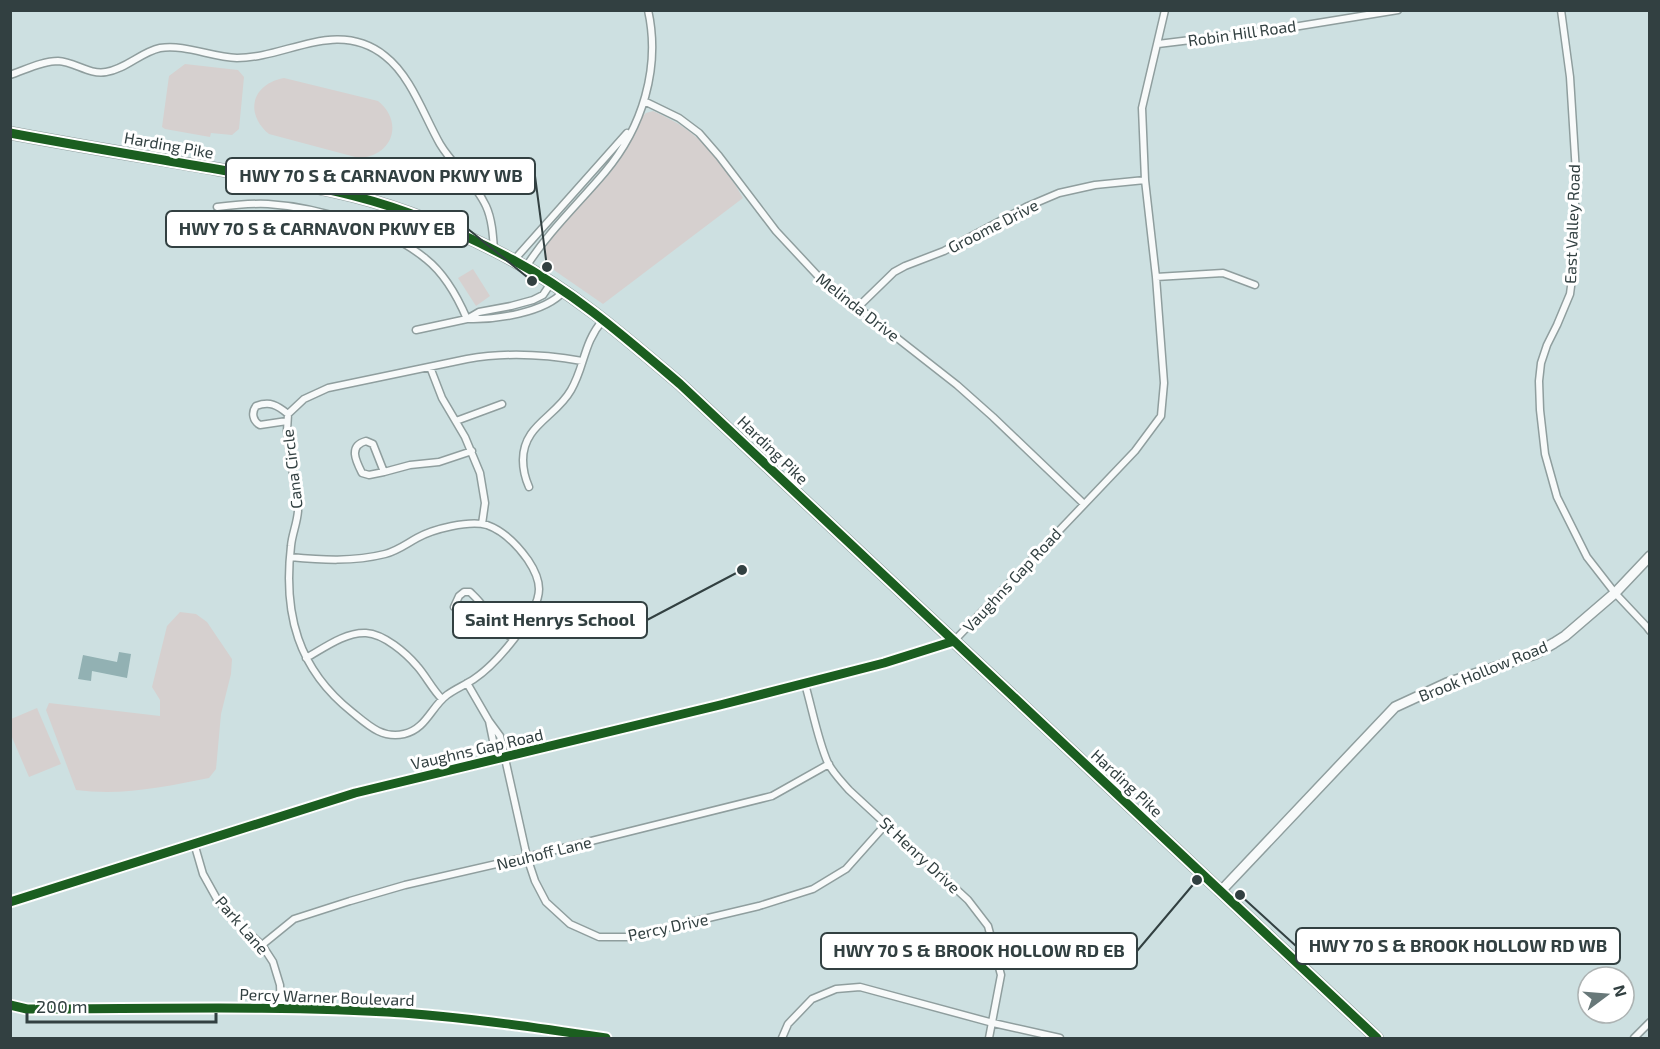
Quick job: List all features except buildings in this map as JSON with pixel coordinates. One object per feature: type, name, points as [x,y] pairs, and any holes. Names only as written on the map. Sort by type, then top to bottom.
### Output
[{"type":"main road","name":"Harding Pike","points":[[10,133],[334,191],[378,203],[412,214],[494,250],[564,291],[603,319],[680,384],[1377,1038]]},
{"type":"street","points":[[526,267],[545,239],[606,171],[626,141],[637,118],[650,80],[652,34],[648,10]]},
{"type":"street","name":"Vaughns Gap Road","points":[[10,902],[355,793],[805,684],[954,641],[1135,452],[1161,416],[1164,383],[1156,277],[1145,180],[1142,108],[1165,10]]},
{"type":"street","name":"Robin Hill Road","points":[[1158,44],[1281,29],[1398,10]]},
{"type":"street","name":"East Valley Road","points":[[1561,10],[1570,77],[1576,173],[1573,272],[1570,294],[1546,345],[1541,363],[1539,381],[1545,454],[1557,497],[1587,556],[1615,594],[1650,631]]},
{"type":"street","points":[[10,75],[57,61],[90,71],[106,72],[161,48],[177,48],[235,58],[258,56],[323,40],[344,40],[366,45],[384,54],[398,68],[446,154],[480,194],[490,217],[494,250]]},
{"type":"street","name":"Melinda Drive","points":[[644,101],[679,118],[704,137],[753,203],[818,276],[973,399],[1084,504]]},
{"type":"street","points":[[514,260],[618,145],[637,118]]},
{"type":"street","name":"Groome Drive","points":[[857,308],[894,272],[904,266],[944,251],[1026,207],[1059,193],[1095,185],[1145,180]]},
{"type":"street","points":[[217,207],[255,204],[293,208],[340,218],[389,237],[411,248],[430,262],[454,294],[467,319]]},
{"type":"street","points":[[1156,277],[1223,273],[1255,285]]},
{"type":"street","points":[[467,319],[478,312],[532,300],[543,295],[551,283]]},
{"type":"street","points":[[416,330],[467,319],[491,318],[535,310],[553,302],[564,291]]},
{"type":"street","points":[[529,487],[523,464],[526,441],[534,429],[566,398],[576,380],[590,338],[603,319]]},
{"type":"street","name":"Cana Circle","points":[[442,699],[425,722],[414,730],[400,735],[386,734],[371,728],[337,700],[306,658],[296,634],[289,596],[290,557],[298,511],[288,438],[288,417],[304,399],[328,388],[486,355],[548,356],[582,361]]},
{"type":"street","points":[[430,367],[442,398],[472,451],[483,486],[485,509],[482,524]]},
{"type":"street","points":[[269,404],[277,406],[288,417],[260,426],[255,421],[253,411],[256,406],[269,404]]},
{"type":"street","points":[[456,421],[502,404]]},
{"type":"street","points":[[384,472],[373,444],[366,441],[358,444],[355,455],[362,473],[369,475],[384,472],[410,465],[439,462],[472,451]]},
{"type":"street","points":[[290,557],[330,561],[367,558],[393,552],[424,534],[462,525],[482,524],[501,532],[514,543],[538,578],[537,602],[530,617],[514,639],[480,674],[442,699],[415,663],[390,643],[372,634],[363,633],[344,638],[306,658]]},
{"type":"street","name":"Brook Hollow Road","points":[[1220,892],[1395,707],[1447,683],[1534,654],[1565,636],[1615,594],[1650,556]]},
{"type":"street","points":[[485,621],[487,612],[472,594],[465,591],[459,596],[454,607],[485,621],[514,639]]},
{"type":"street","name":"Percy Drive","points":[[467,683],[489,721],[535,881],[546,902],[570,924],[599,937],[628,937],[759,906],[813,889],[846,868],[887,823]]},
{"type":"street","name":"St Henry Drive","points":[[805,684],[829,764],[849,790],[968,900],[988,926],[1001,975],[989,1038]]},
{"type":"street","name":"Neuhoff Lane","points":[[262,945],[294,919],[405,885],[772,796],[829,764]]},
{"type":"street","name":"Park Lane","points":[[194,843],[204,874],[218,901],[238,924],[262,945],[273,963],[280,985],[280,1009]]},
{"type":"street","points":[[782,1038],[788,1024],[812,999],[837,989],[860,987],[993,1023],[1060,1038]]},
{"type":"street","name":"Percy Warner Boulevard","points":[[10,1005],[27,1009],[280,1009],[404,1013],[524,1026],[606,1038]]},
{"type":"street","points":[[1634,1038],[1650,1022]]},
{"type":"shaded area","points":[[185,64],[238,70],[244,77],[239,129],[232,135],[211,133],[210,137],[162,127],[169,76]]},
{"type":"shaded area","points":[[284,78],[378,101],[391,118],[391,137],[387,145],[371,156],[359,158],[269,134],[256,117],[255,100],[265,86]]},
{"type":"shaded area","points":[[653,111],[681,126],[706,146],[743,198],[603,304],[548,266],[544,255],[546,244],[610,173],[630,142],[641,118]]},
{"type":"shaded area","points":[[473,269],[490,296],[476,306],[458,278]]},
{"type":"shaded area","points":[[180,612],[196,614],[207,622],[232,659],[231,674],[221,714],[216,769],[209,778],[159,787],[110,792],[76,790],[46,710],[49,703],[160,716],[160,700],[152,687],[167,626]]},
{"type":"shaded area","points":[[37,708],[61,764],[29,777],[11,735],[11,719]]},
{"type":"water","points":[[119,652],[131,654],[127,678],[92,671],[91,681],[78,679],[83,655],[117,662]]},
{"type":"cycle path","points":[[10,133],[285,181],[375,202],[415,215],[475,241],[513,260],[558,287],[600,318],[680,384],[1377,1038]]},
{"type":"cycle path","points":[[10,902],[355,793],[720,705],[884,663],[954,641]]},
{"type":"cycle path","points":[[10,1005],[27,1009],[262,1008],[403,1013],[479,1020],[606,1038]]},
{"type":"place","name":"HWY 70 S & CARNAVON PKWY WB","points":[[547,267]]},
{"type":"place","name":"HWY 70 S & CARNAVON PKWY EB","points":[[532,281]]},
{"type":"place","name":"Saint Henrys School","points":[[742,570]]},
{"type":"place","name":"HWY 70 S & BROOK HOLLOW RD EB","points":[[1197,880]]},
{"type":"place","name":"HWY 70 S & BROOK HOLLOW RD WB","points":[[1240,895]]}]
